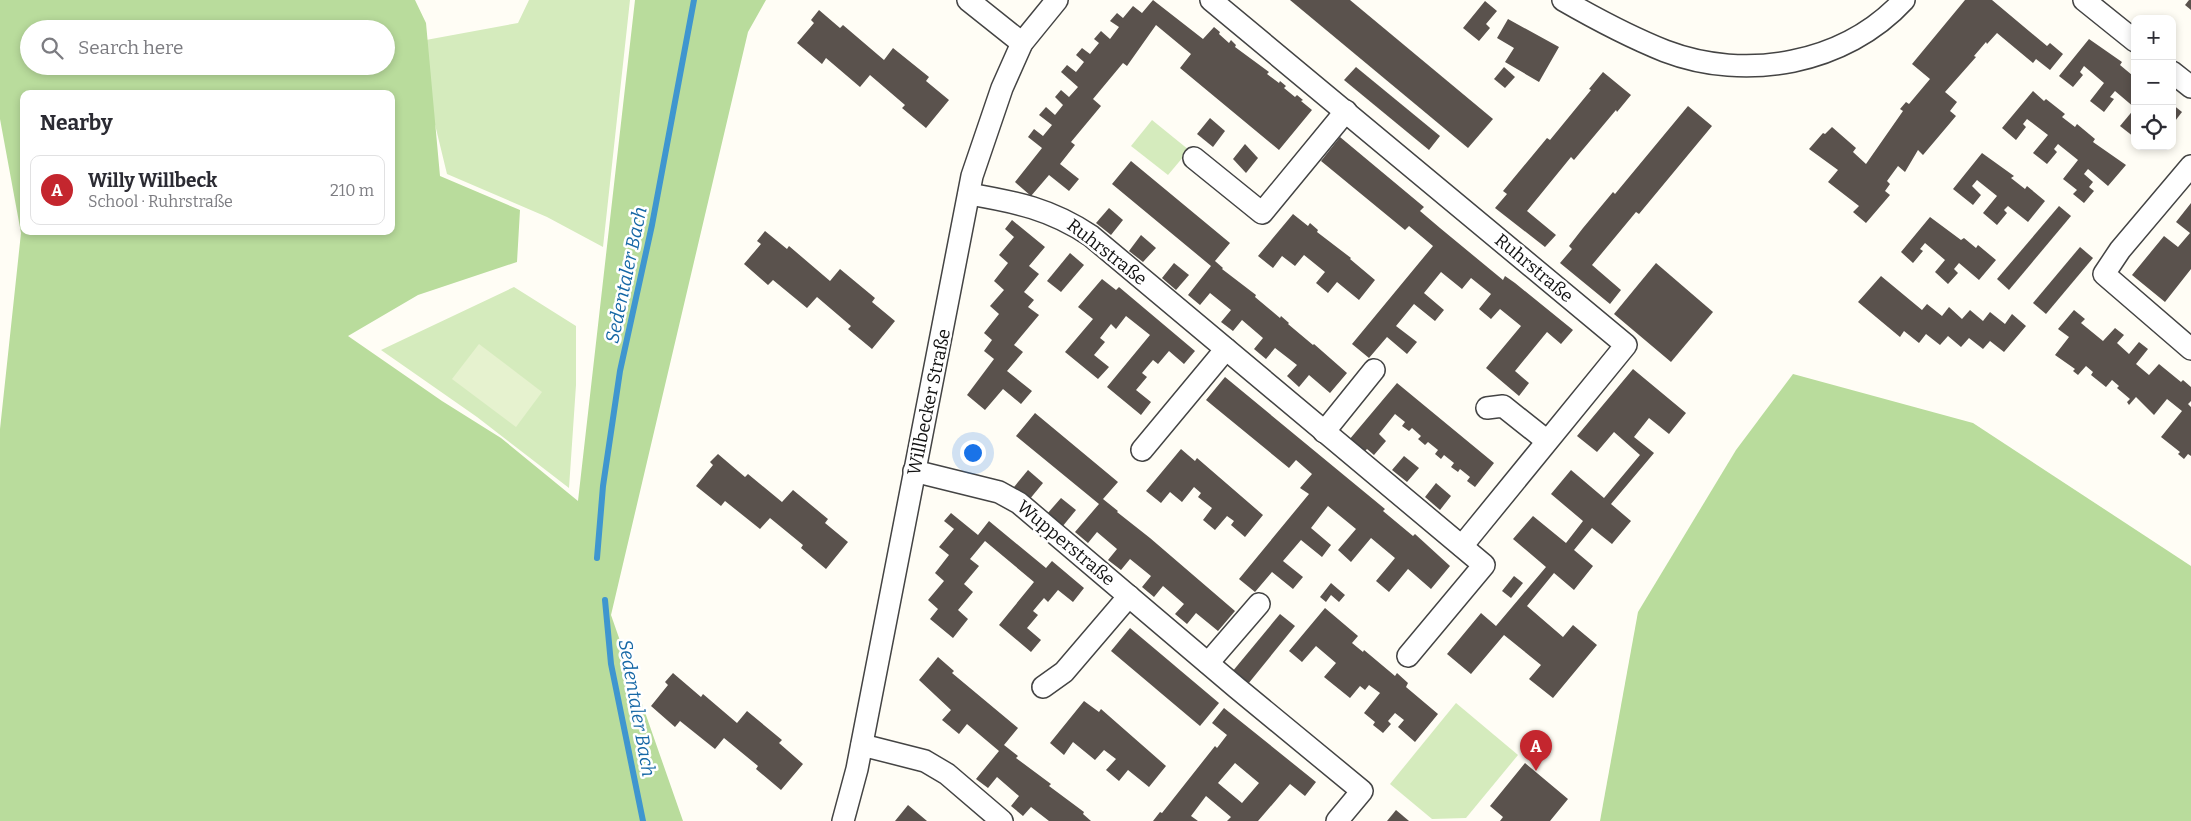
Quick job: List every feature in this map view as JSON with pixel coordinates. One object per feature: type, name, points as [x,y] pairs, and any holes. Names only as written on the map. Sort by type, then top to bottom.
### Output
[{"type":"street","points":[[968,0],[1022,43]]},
{"type":"street","name":"Willbecker Straße","points":[[843,821],[862,744],[972,176],[1002,88],[1022,43],[1057,0]]},
{"type":"street","name":"Ruhrstraße","points":[[1212,0],[1626,345],[1462,546]]},
{"type":"street","points":[[1564,0],[1602,22],[1666,51],[1724,65],[1771,65],[1832,50],[1861,35],[1888,17],[1904,0]]},
{"type":"street","points":[[2084,0],[2131,38]]},
{"type":"street","points":[[2176,75],[2191,87]]},
{"type":"street","points":[[1194,158],[1262,213],[1346,111]]},
{"type":"street","points":[[2191,166],[2120,250],[2104,274],[2191,349]]},
{"type":"street","name":"Ruhrstraße","points":[[969,194],[1040,209],[1067,220],[1091,236],[1484,565],[1408,656]]},
{"type":"street","points":[[1142,450],[1226,349]]},
{"type":"street","points":[[1324,432],[1374,370]]},
{"type":"street","points":[[1487,408],[1503,406],[1547,441]]},
{"type":"street","name":"Wupperstraße","points":[[914,471],[998,492],[1019,503],[1362,792],[1337,821]]},
{"type":"street","name":"Wupperstraße","points":[[1043,687],[1064,672],[1129,596]]},
{"type":"street","points":[[1208,663],[1259,604]]},
{"type":"street","points":[[862,744],[925,761],[947,774],[1002,821]]},
{"type":"green space","points":[[0,0],[415,0],[426,23],[440,176],[520,210],[517,262],[418,295],[348,336],[442,401],[501,438],[578,501],[635,0],[766,0],[748,32],[611,615],[683,821],[0,821],[0,429],[21,235],[395,235],[395,90],[20,90],[20,228],[0,119]]},
{"type":"green space","points":[[529,0],[630,0],[603,247],[547,217],[447,174],[415,42],[518,23]]},
{"type":"green space","points":[[1152,120],[1189,150],[1168,175],[1131,146]]},
{"type":"green space","points":[[514,287],[576,326],[576,385],[569,488],[477,417],[381,350]]},
{"type":"green space","points":[[479,344],[542,392],[516,427],[452,379]]},
{"type":"green space","points":[[1793,374],[1973,423],[2191,566],[2191,821],[1600,821],[1638,612],[1736,450]]},
{"type":"green space","points":[[1456,703],[1518,755],[1466,818],[1432,819],[1390,784]]},
{"type":"building","points":[[1153,0],[1203,39],[1214,27],[1229,43],[1231,40],[1236,45],[1235,47],[1269,72],[1267,74],[1279,83],[1280,81],[1286,86],[1284,88],[1295,97],[1297,95],[1312,110],[1279,150],[1180,68],[1191,54],[1156,25],[1127,66],[1123,63],[1093,99],[1101,106],[1071,142],[1075,145],[1060,164],[1079,179],[1069,191],[1049,175],[1031,196],[1015,182],[1042,148],[1028,137],[1034,129],[1043,136],[1052,125],[1039,115],[1046,107],[1055,115],[1063,105],[1055,97],[1061,90],[1069,97],[1078,87],[1061,72],[1067,65],[1076,72],[1084,62],[1076,55],[1082,48],[1090,54],[1099,43],[1094,39],[1101,31],[1110,39],[1119,27],[1110,21],[1117,13],[1123,18],[1133,6],[1142,13]]},
{"type":"building","points":[[1290,0],[1350,0],[1493,119],[1468,148]]},
{"type":"building","points":[[1965,0],[1992,0],[2047,46],[2050,43],[2063,54],[2050,70],[2036,59],[2033,63],[1997,33],[1987,44],[1986,42],[1974,56],[1976,57],[1945,92],[1957,102],[1950,111],[1956,116],[1923,155],[1918,150],[1905,172],[1898,166],[1887,181],[1890,184],[1885,191],[1890,195],[1866,223],[1853,212],[1859,206],[1828,182],[1838,170],[1809,149],[1823,133],[1825,134],[1832,127],[1856,148],[1853,152],[1866,164],[1903,111],[1900,109],[1906,102],[1909,104],[1930,79],[1912,64]]},
{"type":"building","points":[[2191,0],[2191,10],[2185,5]]},
{"type":"building","points":[[1485,1],[1497,11],[1486,24],[1490,28],[1479,41],[1463,28]]},
{"type":"building","points":[[819,10],[840,28],[843,25],[884,60],[893,48],[929,77],[926,81],[949,100],[926,128],[902,108],[905,105],[870,75],[860,87],[826,58],[822,64],[797,43],[814,23],[811,20]]},
{"type":"building","points":[[1508,19],[1559,47],[1539,82],[1505,62],[1514,48],[1497,38]]},
{"type":"building","points":[[2089,39],[2122,62],[2120,65],[2131,74],[2131,105],[2115,91],[2110,97],[2114,99],[2104,112],[2090,101],[2104,83],[2084,66],[2080,72],[2083,75],[2073,87],[2059,76]]},
{"type":"building","points":[[1356,67],[1440,136],[1429,150],[1344,80]]},
{"type":"building","points":[[1504,67],[1515,77],[1505,88],[1494,79]]},
{"type":"building","points":[[1603,72],[1631,95],[1574,160],[1571,157],[1527,211],[1556,235],[1545,247],[1495,208],[1507,194],[1503,191],[1547,138],[1550,140],[1591,90],[1589,89]]},
{"type":"building","points":[[2033,91],[2044,101],[2046,99],[2065,114],[2062,117],[2075,127],[2077,124],[2095,139],[2093,142],[2126,165],[2108,186],[2088,169],[2084,174],[2093,182],[2089,187],[2094,191],[2084,203],[2073,194],[2077,190],[2063,179],[2078,160],[2058,144],[2054,149],[2057,152],[2047,164],[2033,153],[2048,135],[2027,119],[2023,124],[2026,127],[2016,140],[2002,128]]},
{"type":"building","points":[[1688,106],[1712,126],[1639,214],[1636,212],[1592,265],[1621,290],[1610,304],[1560,263],[1572,249],[1569,246],[1583,228],[1613,192],[1615,194]]},
{"type":"building","points":[[2176,107],[2182,112],[2176,120]]},
{"type":"building","points":[[2131,113],[2131,135],[2120,126]]},
{"type":"building","points":[[1210,118],[1225,131],[1213,147],[1197,134]]},
{"type":"building","points":[[1340,137],[1424,207],[1420,211],[1440,228],[1503,280],[1505,276],[1515,283],[1573,330],[1561,344],[1547,332],[1515,371],[1529,383],[1519,396],[1486,368],[1521,326],[1500,309],[1491,319],[1479,309],[1491,294],[1471,278],[1462,289],[1441,272],[1424,293],[1444,310],[1435,321],[1414,304],[1396,326],[1417,342],[1407,354],[1387,337],[1369,358],[1352,344],[1433,246],[1409,226],[1405,230],[1321,161]]},
{"type":"building","points":[[1245,144],[1258,158],[1246,173],[1233,159]]},
{"type":"building","points":[[1982,153],[2014,176],[2011,178],[2025,189],[2027,186],[2045,201],[2028,222],[2008,206],[2004,210],[2007,213],[1997,225],[1983,213],[1997,196],[1977,180],[1972,186],[1981,195],[1973,205],[1953,189]]},
{"type":"building","points":[[1131,161],[1230,243],[1215,261],[1222,269],[1256,295],[1255,297],[1280,318],[1281,316],[1347,373],[1330,393],[1309,375],[1299,387],[1287,376],[1297,365],[1275,348],[1266,359],[1254,349],[1263,338],[1242,320],[1233,331],[1221,322],[1231,310],[1210,293],[1200,305],[1188,295],[1211,266],[1112,184]]},
{"type":"building","points":[[2191,203],[2191,269],[2165,302],[2132,275],[2164,236],[2178,247],[2190,233],[2176,222]]},
{"type":"building","points":[[2059,206],[2071,216],[2009,290],[1997,279]]},
{"type":"building","points":[[1109,208],[1123,220],[1111,235],[1096,223]]},
{"type":"building","points":[[1293,214],[1308,226],[1310,223],[1318,230],[1317,232],[1351,258],[1375,280],[1359,300],[1337,282],[1328,293],[1316,283],[1325,272],[1304,255],[1295,266],[1282,256],[1273,268],[1258,256]]},
{"type":"building","points":[[1930,217],[1961,240],[1964,238],[1976,248],[1978,245],[1996,260],[1979,280],[1959,263],[1954,269],[1958,273],[1948,284],[1935,272],[1945,260],[1925,243],[1920,249],[1923,251],[1913,263],[1901,252]]},
{"type":"building","points":[[1012,220],[1045,247],[1029,266],[1039,274],[1024,292],[1034,300],[1028,307],[1039,315],[1014,345],[1023,352],[1007,371],[1032,391],[1021,404],[1003,389],[985,410],[967,395],[994,359],[984,351],[992,340],[984,333],[999,314],[990,306],[1004,290],[994,281],[1008,263],[999,255],[1014,237],[1005,229]]},
{"type":"building","points":[[765,231],[787,249],[789,246],[830,281],[840,269],[875,298],[872,302],[895,321],[872,349],[848,329],[851,326],[817,297],[807,308],[773,280],[768,285],[744,264],[761,244],[757,241]]},
{"type":"building","points":[[1141,235],[1156,248],[1143,262],[1129,251]]},
{"type":"building","points":[[2080,247],[2093,258],[2046,314],[2033,303]]},
{"type":"building","points":[[1070,253],[1084,265],[1061,292],[1047,281]]},
{"type":"building","points":[[1174,263],[1189,275],[1176,290],[1162,278]]},
{"type":"building","points":[[1656,263],[1713,312],[1671,362],[1614,314]]},
{"type":"building","points":[[1881,276],[1922,310],[1927,304],[1942,316],[1949,307],[1962,319],[1970,310],[1983,321],[1990,312],[2005,324],[2012,314],[2026,326],[2004,352],[1990,341],[1983,349],[1969,338],[1961,347],[1948,336],[1940,345],[1926,334],[1919,343],[1904,331],[1900,337],[1858,302]]},
{"type":"building","points":[[1102,279],[1116,290],[1119,287],[1195,351],[1184,364],[1169,351],[1158,364],[1153,360],[1147,367],[1142,373],[1147,377],[1136,390],[1151,402],[1141,415],[1107,387],[1150,335],[1126,316],[1116,329],[1111,324],[1100,338],[1105,342],[1094,355],[1109,367],[1098,379],[1065,352],[1093,319],[1078,307]]},
{"type":"building","points":[[2074,310],[2085,319],[2081,323],[2103,341],[2115,328],[2124,335],[2117,343],[2129,354],[2139,342],[2148,349],[2136,364],[2149,375],[2159,364],[2181,382],[2183,380],[2191,387],[2191,401],[2188,404],[2191,407],[2191,456],[2188,454],[2184,459],[2178,454],[2180,452],[2161,437],[2182,411],[2167,399],[2154,415],[2136,397],[2129,405],[2127,402],[2130,399],[2117,388],[2119,386],[2112,380],[2106,387],[2091,375],[2093,372],[2086,366],[2078,375],[2073,371],[2075,369],[2055,355],[2069,337],[2058,329]]},
{"type":"building","points":[[1633,369],[1686,413],[1669,434],[1649,418],[1634,437],[1654,453],[1611,504],[1631,521],[1612,544],[1592,528],[1574,550],[1593,566],[1574,590],[1554,573],[1527,606],[1563,637],[1573,625],[1597,645],[1553,698],[1529,679],[1541,665],[1504,635],[1471,674],[1447,654],[1481,613],[1496,626],[1546,567],[1513,539],[1533,516],[1566,543],[1583,521],[1551,494],[1571,470],[1604,498],[1640,455],[1614,432],[1597,452],[1577,436]]},
{"type":"building","points":[[1225,377],[1385,509],[1383,511],[1413,536],[1415,534],[1450,566],[1431,589],[1408,569],[1389,592],[1376,581],[1395,558],[1371,538],[1351,562],[1338,550],[1356,529],[1328,506],[1311,528],[1331,545],[1322,557],[1301,540],[1283,561],[1303,577],[1293,589],[1272,572],[1255,592],[1239,579],[1309,494],[1300,488],[1312,474],[1296,460],[1289,468],[1206,400]]},
{"type":"building","points":[[1397,383],[1494,463],[1475,487],[1467,481],[1470,477],[1460,469],[1458,472],[1451,467],[1454,463],[1444,455],[1441,459],[1435,454],[1438,450],[1428,442],[1425,445],[1418,439],[1421,436],[1412,428],[1409,431],[1402,426],[1405,422],[1395,414],[1379,434],[1386,441],[1374,455],[1367,449],[1364,452],[1349,440]]},
{"type":"building","points":[[1035,413],[1118,482],[1103,499],[1235,611],[1218,631],[1196,613],[1187,624],[1175,614],[1184,604],[1163,586],[1154,597],[1142,587],[1151,576],[1130,559],[1121,570],[1108,560],[1117,549],[1097,532],[1088,543],[1075,532],[1099,504],[1016,436]]},
{"type":"building","points":[[1181,449],[1195,461],[1197,458],[1263,515],[1245,537],[1231,525],[1234,521],[1227,516],[1215,530],[1203,520],[1212,508],[1198,497],[1201,493],[1194,487],[1182,502],[1170,492],[1161,503],[1146,491]]},
{"type":"building","points":[[718,454],[745,477],[748,474],[782,502],[793,490],[828,519],[825,523],[848,542],[826,569],[801,548],[803,545],[770,518],[760,529],[725,501],[721,506],[696,486],[713,465],[710,462]]},
{"type":"building","points":[[1404,456],[1419,468],[1407,482],[1392,470]]},
{"type":"building","points":[[1028,470],[1043,483],[1029,500],[1014,487]]},
{"type":"building","points":[[1436,483],[1451,496],[1440,510],[1425,497]]},
{"type":"building","points":[[1061,498],[1076,510],[1062,527],[1047,514]]},
{"type":"building","points":[[951,513],[978,535],[989,521],[1046,568],[1052,561],[1084,588],[1073,602],[1058,590],[1048,602],[1044,598],[1033,611],[1038,615],[1027,628],[1041,640],[1031,652],[999,625],[1034,582],[985,541],[970,559],[979,566],[964,584],[973,592],[958,610],[968,619],[953,638],[930,619],[938,609],[928,600],[944,581],[935,573],[949,555],[939,547],[954,529],[944,521]]},
{"type":"building","points":[[1514,576],[1523,583],[1511,598],[1502,591]]},
{"type":"building","points":[[1331,583],[1345,595],[1339,602],[1331,595],[1326,602],[1320,597]]},
{"type":"building","points":[[1325,608],[1358,636],[1352,643],[1363,652],[1364,650],[1395,676],[1397,673],[1408,683],[1406,687],[1438,714],[1415,742],[1398,727],[1404,720],[1395,713],[1388,721],[1391,724],[1383,733],[1373,725],[1375,722],[1364,713],[1380,693],[1369,685],[1365,690],[1360,686],[1350,698],[1324,677],[1336,663],[1316,646],[1302,662],[1289,651]]},
{"type":"building","points":[[1280,614],[1295,626],[1248,684],[1232,672]]},
{"type":"building","points":[[1130,628],[1219,703],[1200,726],[1111,651]]},
{"type":"building","points":[[938,657],[954,671],[952,673],[1018,728],[1004,745],[1018,756],[1016,758],[1051,784],[1049,786],[1084,812],[1083,814],[1091,821],[1049,821],[1031,807],[1023,816],[1011,806],[1019,796],[997,777],[988,788],[976,779],[999,751],[967,724],[959,734],[942,720],[951,710],[919,680]]},
{"type":"building","points":[[673,673],[701,697],[703,694],[737,723],[747,711],[782,740],[779,743],[803,764],[781,790],[756,769],[758,766],[724,738],[715,749],[680,721],[675,727],[651,706],[668,685],[665,682]]},
{"type":"building","points":[[1084,701],[1099,712],[1101,709],[1166,766],[1149,787],[1128,770],[1119,781],[1106,770],[1116,759],[1104,750],[1095,760],[1073,742],[1064,755],[1050,743]]},
{"type":"building","points":[[1224,708],[1316,782],[1305,796],[1290,784],[1258,821],[1227,821],[1231,817],[1206,796],[1191,816],[1198,821],[1153,821],[1160,812],[1162,813],[1215,746],[1217,748],[1227,735],[1212,723]],"holes":[[[1235,763],[1259,783],[1242,803],[1218,783]]]},
{"type":"building","points":[[1525,763],[1568,799],[1550,821],[1500,821],[1503,817],[1490,806]]},
{"type":"building","points":[[908,805],[927,821],[895,821]]},
{"type":"building","points":[[1396,810],[1409,821],[1387,821]]},
{"type":"waterway","name":"Sedentaler Bach","points":[[597,558],[603,486],[620,371],[652,225],[694,0]]},
{"type":"waterway","name":"Sedentaler Bach","points":[[605,600],[611,664],[643,821]]},
{"type":"place","name":"Willy Willbeck","points":[[1536,771]]}]
